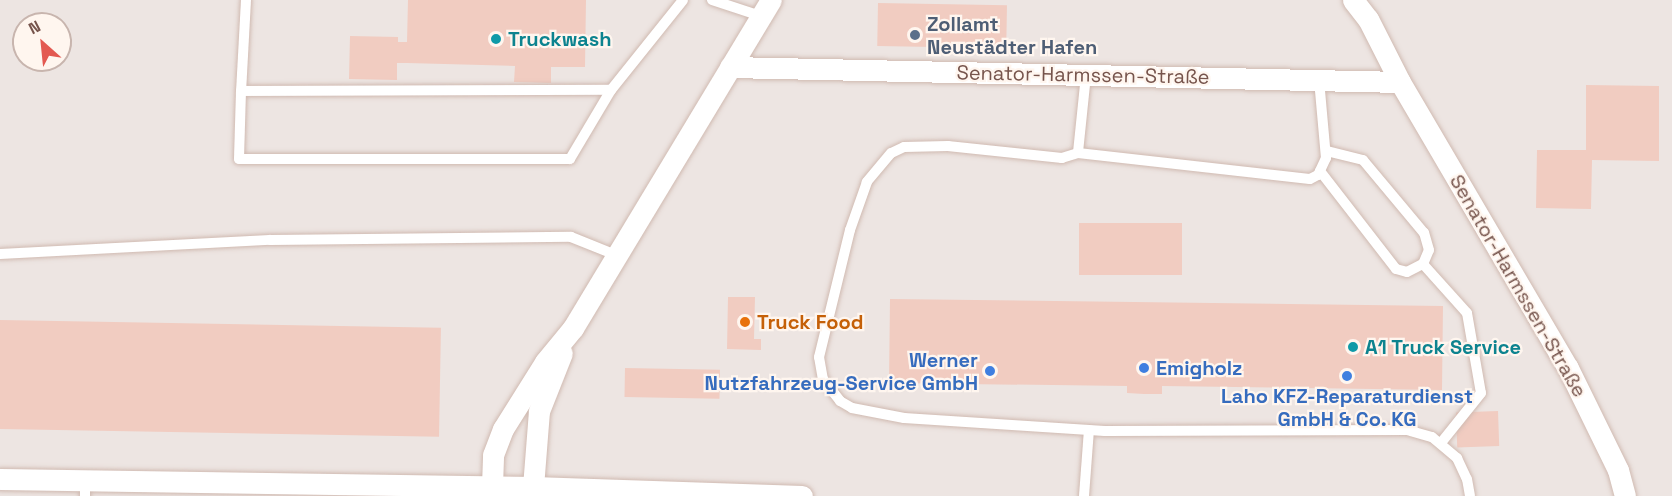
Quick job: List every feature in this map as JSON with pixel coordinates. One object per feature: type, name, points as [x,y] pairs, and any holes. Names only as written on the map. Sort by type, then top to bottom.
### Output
[{"type":"street","name":"Senator-Harmssen-Straße","points":[[1353,0],[1368,19],[1400,82],[1568,368],[1618,470],[1625,496]]},
{"type":"street","points":[[533,487],[539,411],[573,328],[766,8]]},
{"type":"street","name":"Senator-Harmssen-Straße","points":[[730,67],[1400,82]]},
{"type":"street","points":[[492,486],[493,455],[503,429],[545,362],[573,328]]},
{"type":"street","points":[[0,479],[85,488],[492,486],[802,496]]},
{"type":"lane","points":[[246,0],[239,159],[570,159],[611,90],[683,0]]},
{"type":"lane","points":[[712,0],[766,8]]},
{"type":"lane","points":[[1078,153],[1086,75]]},
{"type":"lane","points":[[1320,80],[1326,151],[1320,171],[1302,180],[1078,153],[1053,158],[948,146],[904,147],[891,153],[867,182],[853,220],[819,357],[823,379],[840,401],[852,408],[904,418],[1089,430],[1407,430],[1441,443],[1463,468],[1470,496]]},
{"type":"lane","points":[[241,91],[611,90]]},
{"type":"lane","points":[[1320,171],[1396,268],[1407,272],[1423,264],[1429,250],[1424,233],[1363,160],[1326,151]]},
{"type":"lane","points":[[0,254],[270,240],[571,237],[616,255]]},
{"type":"lane","points":[[1423,264],[1467,313],[1481,393],[1441,443]]},
{"type":"lane","points":[[1084,496],[1089,430]]},
{"type":"shaded area","points":[[0,0],[1672,0],[1672,496],[0,496]]},
{"type":"building","name":"Truckwash","points":[[408,0],[586,0],[585,67],[551,67],[551,83],[514,82],[515,66],[407,63],[397,63],[397,80],[349,79],[350,36],[398,37],[398,42],[407,42]]},
{"type":"building","points":[[878,3],[1007,5],[1006,48],[877,46]]},
{"type":"building","points":[[1586,85],[1659,86],[1659,161],[1592,160],[1591,209],[1536,208],[1537,150],[1586,150]]},
{"type":"building","points":[[1079,223],[1182,223],[1182,275],[1079,275]]},
{"type":"building","points":[[728,297],[755,297],[754,339],[761,339],[761,350],[727,349]]},
{"type":"building","points":[[890,299],[1443,306],[1442,390],[1162,386],[1162,394],[1144,394],[1127,393],[1127,386],[889,383]]},
{"type":"building","points":[[0,320],[441,328],[439,437],[0,429]]},
{"type":"building","points":[[625,368],[720,370],[719,399],[624,397]]},
{"type":"building","points":[[1498,411],[1499,446],[1457,447],[1456,412]]},
{"type":"place","name":"Zollamt Neustädter Hafen","points":[[915,35]]},
{"type":"place","name":"Truckwash","points":[[496,39]]},
{"type":"place","name":"Truck Food","points":[[745,322]]},
{"type":"place","name":"A1 Truck Service","points":[[1353,347]]},
{"type":"place","name":"Emigholz","points":[[1144,368]]},
{"type":"place","name":"Werner Nutzfahrzeug-Service GmbH","points":[[990,371]]},
{"type":"place","name":"Laho KFZ-Reparaturdienst GmbH & Co. KG","points":[[1347,376]]}]
